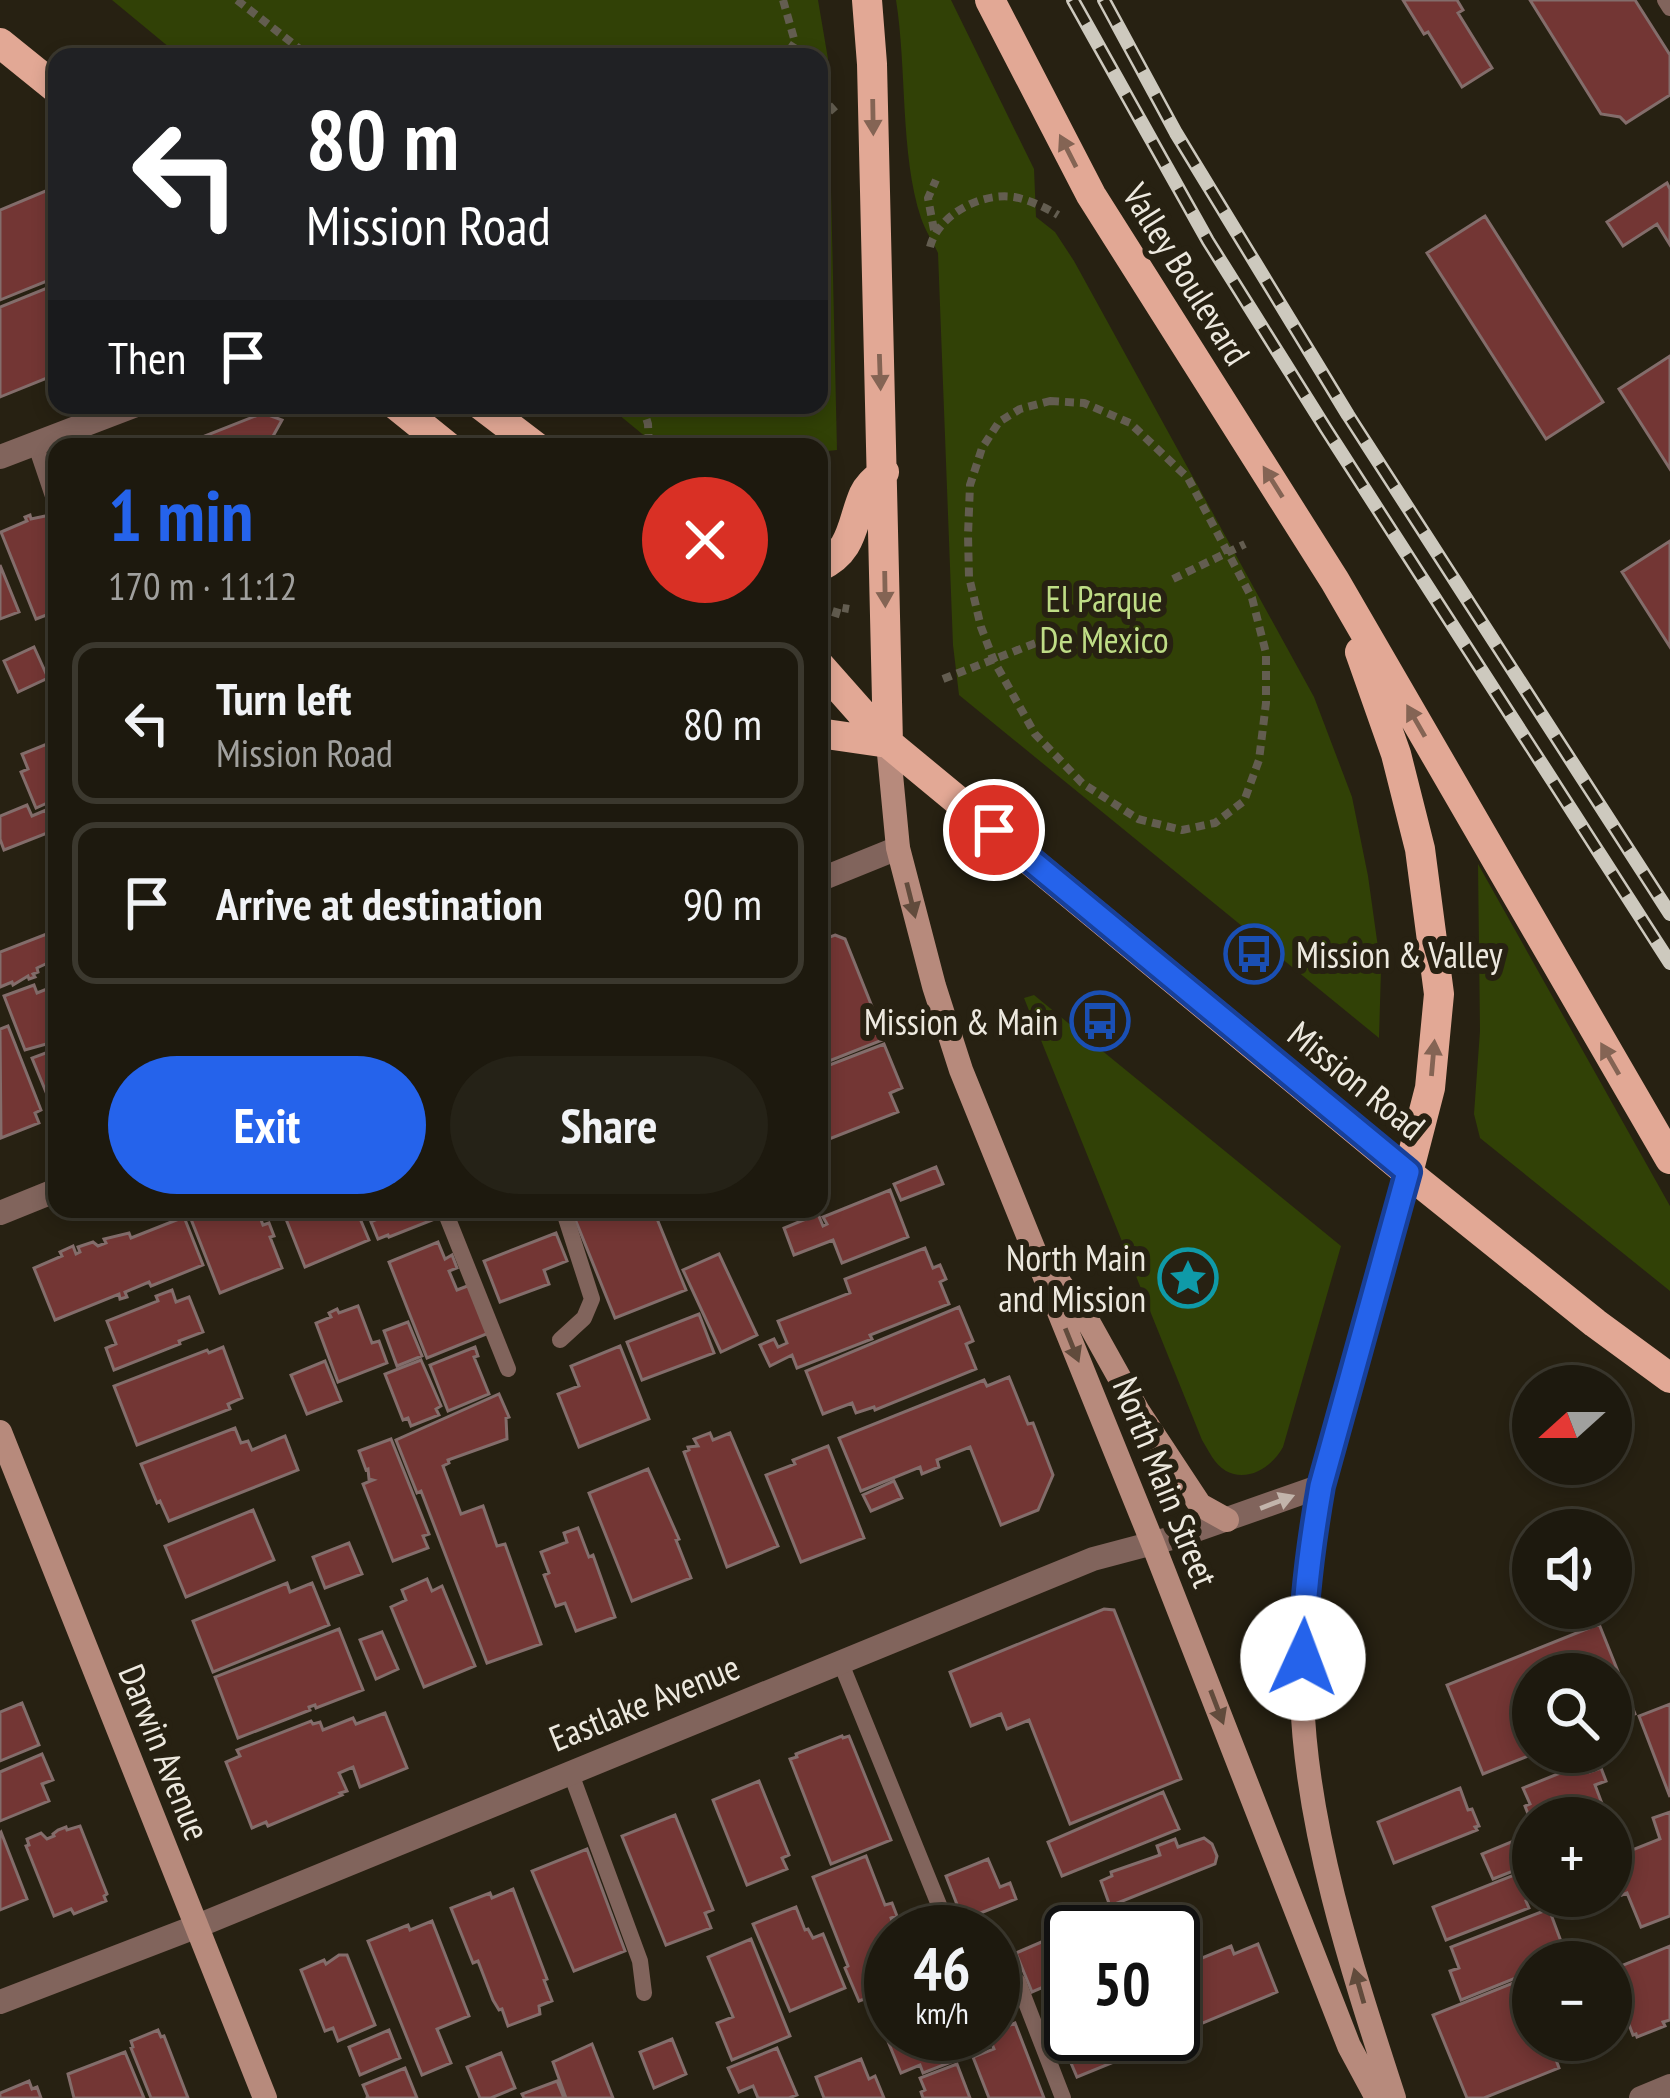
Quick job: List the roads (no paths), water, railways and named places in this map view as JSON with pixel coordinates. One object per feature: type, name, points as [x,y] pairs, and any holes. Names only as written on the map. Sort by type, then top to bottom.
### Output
[{"type":"main road","points":[[828,734],[888,743],[884,472],[867,0]]},
{"type":"main road","name":"Valley Boulevard","points":[[990,0],[1091,195],[1335,581]]},
{"type":"main road","points":[[0,43],[48,82]]},
{"type":"main road","points":[[408,414],[437,438]]},
{"type":"main road","points":[[493,414],[524,438]]},
{"type":"main road","points":[[828,563],[854,532],[866,489],[884,472]]},
{"type":"main road","points":[[1335,581],[1670,1160]]},
{"type":"main road","points":[[1335,581],[1396,754],[1420,849],[1439,994],[1430,1088],[1321,1486],[1303,1617],[1302,1699],[1312,1791],[1332,1891],[1394,2098]]},
{"type":"main road","name":"Mission Road","points":[[828,675],[888,743],[1408,1172],[1594,1323],[1670,1378]]},
{"type":"main road","name":"North Main Street","points":[[888,743],[898,848],[961,1070],[1349,2046],[1376,2098]]},
{"type":"main road","points":[[1029,1240],[1090,1325],[1138,1411],[1201,1505],[1227,1520]]},
{"type":"main road","name":"Darwin Avenue","points":[[0,1432],[265,2098]]},
{"type":"street","points":[[48,438],[112,414]]},
{"type":"street","points":[[0,457],[48,438]]},
{"type":"street","points":[[828,876],[898,848]]},
{"type":"street","points":[[0,1213],[48,1194]]},
{"type":"street","name":"Eastlake Avenue","points":[[0,2002],[195,1927],[1093,1559],[1153,1544],[1321,1486]]},
{"type":"street","points":[[1641,2098],[1670,2086]]},
{"type":"lane","points":[[1665,0],[1670,8]]},
{"type":"lane","points":[[35,443],[48,481]]},
{"type":"lane","points":[[448,1218],[508,1369]]},
{"type":"lane","points":[[560,1340],[584,1318],[592,1300],[566,1218]]},
{"type":"lane","points":[[840,1661],[939,1905]]},
{"type":"lane","points":[[569,1771],[640,1960],[644,1993]]},
{"type":"lane","points":[[1020,1987],[1063,2098]]},
{"type":"railway","points":[[1073,0],[1208,241],[1670,963]]},
{"type":"railway","points":[[1104,0],[1176,133],[1348,415],[1670,914]]},
{"type":"place","name":"Mission & Valley","points":[[1254,954]]},
{"type":"place","name":"Mission & Main","points":[[1100,1021]]},
{"type":"place","name":"North Main and Mission","points":[[1188,1278]]},
{"type":"park label","name":"El Parque De Mexico","points":[[1104,618]]}]
